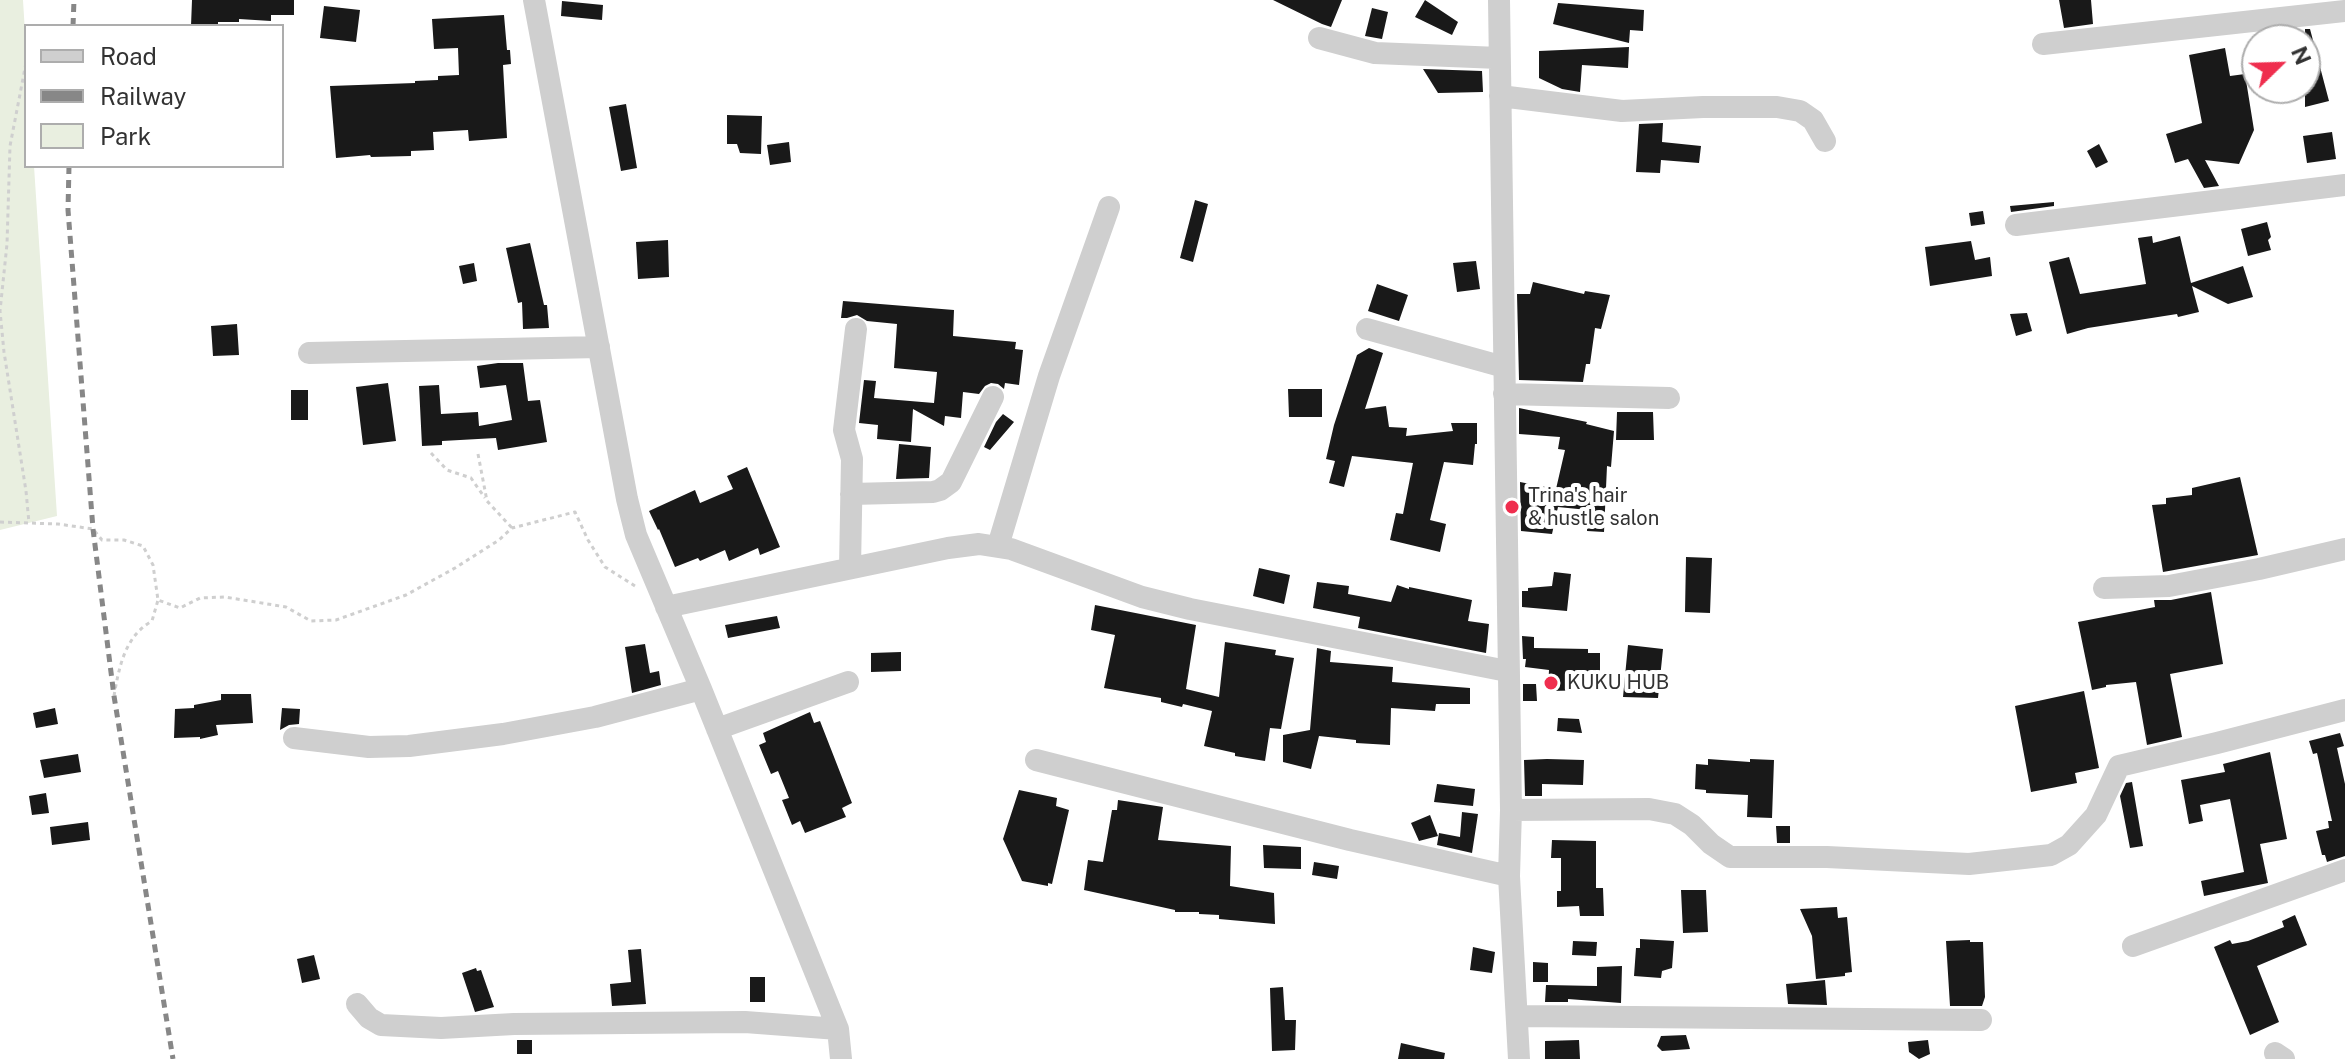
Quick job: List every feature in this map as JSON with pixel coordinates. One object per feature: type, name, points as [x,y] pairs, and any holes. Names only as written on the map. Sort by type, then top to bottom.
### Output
[{"type":"street","points":[[534,0],[636,535],[838,1029],[841,1059]]},
{"type":"street","points":[[1499,0],[1511,810],[1509,876],[1519,1059]]},
{"type":"street","points":[[2043,44],[2345,11]]},
{"type":"street","points":[[1319,38],[1375,53],[1499,58]]},
{"type":"street","points":[[1500,96],[1622,111],[1777,107],[1800,111],[1813,120],[1825,141]]},
{"type":"street","points":[[2016,225],[2345,185]]},
{"type":"street","points":[[998,546],[1049,376],[1109,207]]},
{"type":"street","points":[[850,568],[852,459],[844,430],[856,329]]},
{"type":"street","points":[[1367,329],[1504,367]]},
{"type":"street","points":[[309,353],[599,347]]},
{"type":"street","points":[[1504,394],[1669,398]]},
{"type":"street","points":[[851,494],[933,492],[946,487],[993,397]]},
{"type":"street","points":[[666,607],[979,544],[1011,549],[1166,603],[1507,671]]},
{"type":"street","points":[[2104,588],[2169,586],[2345,549]]},
{"type":"street","points":[[717,729],[848,682]]},
{"type":"street","points":[[294,738],[369,747],[409,746],[503,734],[595,717],[701,689]]},
{"type":"street","points":[[1511,810],[1649,809],[1675,814],[1730,857],[1827,857],[1969,864],[2051,855],[2069,845],[2096,815],[2119,766],[2345,710]]},
{"type":"street","points":[[1036,760],[1350,840],[1509,876]]},
{"type":"street","points":[[2133,946],[2345,870]]},
{"type":"street","points":[[357,1004],[369,1018],[381,1025],[441,1028],[514,1024],[745,1022],[838,1029]]},
{"type":"street","points":[[1517,1016],[1981,1020]]},
{"type":"path","points":[[24,73],[10,146],[7,244],[0,311],[29,523]]},
{"type":"path","points":[[431,453],[447,470],[471,478],[512,528]]},
{"type":"path","points":[[478,454],[487,501]]},
{"type":"path","points":[[158,600],[180,608],[200,598],[225,597],[286,607],[311,621],[336,620],[406,595],[455,568],[512,528],[575,512],[605,567],[666,607]]},
{"type":"path","points":[[0,522],[93,529],[102,540],[124,540],[143,546],[153,565],[158,600],[152,621],[139,628],[127,649],[119,667],[114,696]]},
{"type":"green space","points":[[0,0],[23,0],[24,168],[34,168],[57,516],[0,530]]},
{"type":"building","points":[[192,0],[294,0],[294,15],[271,15],[271,21],[239,19],[239,22],[191,24]]},
{"type":"building","points":[[1273,0],[1342,0],[1331,27]]},
{"type":"building","points":[[1425,0],[1458,22],[1452,35],[1415,17]]},
{"type":"building","points":[[2059,0],[2091,0],[2093,24],[2064,28]]},
{"type":"building","points":[[562,1],[603,5],[602,20],[561,16]]},
{"type":"building","points":[[1558,3],[1644,10],[1643,31],[1630,30],[1629,43],[1553,24]]},
{"type":"building","points":[[324,6],[360,10],[356,42],[320,38]]},
{"type":"building","points":[[1372,8],[1388,12],[1382,39],[1365,36]]},
{"type":"building","points":[[504,15],[511,64],[503,65],[507,138],[469,141],[468,130],[433,132],[434,150],[411,151],[411,156],[336,158],[330,86],[415,83],[438,80],[438,76],[459,75],[458,48],[434,49],[432,19]]},
{"type":"building","points":[[1629,47],[1628,68],[1582,65],[1580,92],[1562,89],[1539,78],[1539,51]]},
{"type":"building","points":[[2225,48],[2230,76],[2241,75],[2241,104],[2250,104],[2254,130],[2239,164],[2205,160],[2219,186],[2204,188],[2188,159],[2175,163],[2166,134],[2202,123],[2189,55]]},
{"type":"building","points":[[1423,69],[1482,71],[1483,92],[1438,93]]},
{"type":"building","points":[[2321,71],[2329,101],[2321,103]]},
{"type":"building","points":[[626,104],[637,168],[621,171],[609,107]]},
{"type":"building","points":[[727,115],[762,116],[761,154],[740,153],[737,144],[727,144]]},
{"type":"building","points":[[1663,123],[1662,142],[1701,146],[1699,163],[1661,160],[1660,173],[1636,172],[1639,124]]},
{"type":"building","points":[[2332,132],[2336,159],[2307,163],[2303,136]]},
{"type":"building","points":[[789,142],[791,162],[770,165],[767,145]]},
{"type":"building","points":[[2099,144],[2108,162],[2096,168],[2087,151]]},
{"type":"building","points":[[1195,200],[1208,204],[1193,262],[1180,258]]},
{"type":"building","points":[[2054,202],[2054,206],[2011,212],[2010,206]]},
{"type":"building","points":[[1983,211],[1985,224],[1971,226],[1969,213]]},
{"type":"building","points":[[2267,222],[2271,250],[2248,256],[2241,229]]},
{"type":"building","points":[[2152,236],[2153,243],[2180,236],[2191,283],[2243,266],[2253,297],[2228,304],[2192,286],[2199,312],[2088,328],[2067,334],[2049,262],[2069,257],[2080,294],[2146,284],[2138,238]]},
{"type":"building","points":[[668,240],[669,277],[638,279],[636,242]]},
{"type":"building","points":[[1971,241],[1975,260],[1990,257],[1992,276],[1930,286],[1925,247]]},
{"type":"building","points":[[530,243],[544,305],[547,305],[549,328],[523,329],[522,302],[518,303],[506,248]]},
{"type":"building","points":[[1476,261],[1480,289],[1457,292],[1453,263]]},
{"type":"building","points":[[474,263],[477,281],[463,284],[459,266]]},
{"type":"building","points":[[1533,282],[1584,294],[1585,291],[1610,295],[1601,329],[1595,328],[1590,364],[1586,364],[1583,382],[1519,380],[1517,294],[1530,294]]},
{"type":"building","points":[[1377,284],[1408,295],[1399,321],[1368,311]]},
{"type":"building","points":[[843,301],[954,310],[953,336],[1016,342],[1015,349],[1023,350],[1019,385],[1005,383],[1004,389],[991,383],[979,394],[963,392],[961,418],[945,416],[944,426],[913,409],[911,442],[877,439],[878,425],[859,423],[864,380],[876,381],[874,398],[934,403],[937,372],[894,368],[897,324],[867,321],[857,315],[841,318]]},
{"type":"building","points":[[2027,313],[2032,331],[2016,336],[2010,314]]},
{"type":"building","points":[[237,324],[239,355],[213,356],[211,326]]},
{"type":"building","points":[[1369,348],[1383,353],[1365,409],[1386,406],[1389,427],[1407,428],[1406,436],[1453,431],[1451,423],[1477,423],[1473,465],[1444,462],[1430,520],[1446,524],[1440,552],[1390,540],[1396,513],[1403,514],[1413,463],[1352,456],[1344,487],[1329,483],[1335,461],[1326,459],[1334,425],[1357,355]]},
{"type":"building","points":[[523,363],[528,401],[540,400],[547,442],[498,450],[496,438],[442,441],[442,445],[422,446],[419,386],[439,385],[441,414],[478,412],[479,426],[512,420],[506,385],[480,388],[477,366]]},
{"type":"building","points":[[388,383],[396,441],[363,445],[356,387]]},
{"type":"building","points":[[1288,389],[1322,389],[1322,417],[1289,417]]},
{"type":"building","points":[[291,390],[308,390],[308,420],[291,420]]},
{"type":"building","points":[[1519,408],[1614,431],[1611,467],[1607,466],[1604,532],[1587,531],[1588,510],[1558,507],[1552,534],[1521,531],[1520,482],[1556,489],[1565,450],[1558,449],[1560,437],[1519,434]]},
{"type":"building","points":[[1617,412],[1653,412],[1654,440],[1616,440]]},
{"type":"building","points":[[1003,414],[1014,422],[990,450],[984,447]]},
{"type":"building","points":[[899,444],[931,447],[929,478],[896,479]]},
{"type":"building","points":[[747,467],[780,547],[760,555],[758,548],[729,561],[725,550],[675,567],[649,511],[695,490],[700,503],[733,489],[727,476]]},
{"type":"building","points":[[2240,477],[2258,555],[2163,572],[2152,505],[2166,504],[2166,498],[2192,495],[2192,488]]},
{"type":"building","points":[[1686,557],[1712,558],[1710,613],[1685,612]]},
{"type":"building","points":[[1259,568],[1290,575],[1284,604],[1253,596]]},
{"type":"building","points":[[1554,572],[1571,574],[1567,611],[1522,607],[1522,591],[1552,586]]},
{"type":"building","points":[[1317,582],[1349,586],[1348,594],[1391,602],[1397,585],[1472,600],[1468,621],[1489,624],[1486,653],[1358,628],[1360,617],[1313,608]]},
{"type":"building","points":[[2211,592],[2223,664],[2170,674],[2182,737],[2147,745],[2136,682],[2106,685],[2092,690],[2078,622],[2155,607],[2154,600]]},
{"type":"building","points":[[1095,605],[1196,625],[1186,689],[1219,697],[1225,642],[1276,650],[1275,655],[1294,658],[1281,729],[1270,728],[1265,761],[1204,746],[1212,711],[1104,688],[1115,635],[1091,630]]},
{"type":"building","points":[[777,616],[780,628],[728,638],[725,625]]},
{"type":"building","points":[[1522,636],[1534,637],[1534,648],[1588,649],[1588,653],[1600,653],[1600,690],[1548,691],[1549,670],[1525,667]]},
{"type":"building","points":[[645,644],[650,673],[659,671],[661,685],[632,693],[625,647]]},
{"type":"building","points":[[1628,645],[1663,649],[1658,698],[1623,697]]},
{"type":"building","points":[[1317,648],[1331,651],[1330,662],[1393,667],[1392,682],[1470,688],[1470,704],[1436,704],[1435,711],[1391,708],[1390,745],[1319,736],[1311,769],[1283,762],[1283,735],[1310,730]]},
{"type":"building","points":[[901,652],[901,671],[871,672],[871,653]]},
{"type":"building","points":[[1523,684],[1536,684],[1537,701],[1523,701]]},
{"type":"building","points":[[2084,691],[2099,768],[2075,773],[2077,783],[2031,792],[2015,706]]},
{"type":"building","points":[[221,694],[251,694],[253,723],[216,725],[218,735],[200,739],[174,738],[175,709],[194,708],[194,705],[221,700]]},
{"type":"building","points":[[55,708],[58,724],[36,728],[33,713]]},
{"type":"building","points":[[282,708],[300,709],[299,724],[280,730]]},
{"type":"building","points":[[810,712],[814,723],[820,721],[852,803],[842,808],[846,817],[805,833],[800,821],[792,825],[782,800],[789,798],[778,771],[771,774],[759,745],[766,742],[763,733]]},
{"type":"building","points":[[1558,718],[1579,719],[1582,733],[1557,731]]},
{"type":"building","points":[[2340,733],[2344,746],[2337,748],[2345,784],[2345,856],[2327,862],[2316,831],[2329,828],[2328,821],[2332,821],[2317,753],[2313,754],[2309,741]]},
{"type":"building","points":[[2270,752],[2287,839],[2260,844],[2268,883],[2204,896],[2201,881],[2244,872],[2230,799],[2200,805],[2203,821],[2189,824],[2181,780],[2225,772],[2223,764]]},
{"type":"building","points":[[78,754],[81,772],[44,778],[40,760]]},
{"type":"building","points":[[1708,759],[1774,760],[1772,818],[1747,817],[1748,795],[1706,793],[1706,790],[1695,789],[1696,764],[1708,765]]},
{"type":"building","points":[[1524,760],[1584,760],[1583,785],[1542,784],[1542,796],[1525,796]]},
{"type":"building","points":[[2132,782],[2143,846],[2130,848],[2120,796],[2126,783]]},
{"type":"building","points":[[1437,784],[1475,789],[1473,806],[1434,802]]},
{"type":"building","points":[[1019,790],[1057,798],[1056,806],[1069,810],[1052,884],[1048,883],[1048,886],[1022,881],[1003,839]]},
{"type":"building","points":[[46,793],[49,813],[32,815],[29,796]]},
{"type":"building","points":[[1118,800],[1163,807],[1158,840],[1231,846],[1230,886],[1274,893],[1275,924],[1219,919],[1219,915],[1199,912],[1175,912],[1084,890],[1088,860],[1103,862],[1112,810],[1117,810]]},
{"type":"building","points":[[1462,812],[1478,814],[1472,853],[1437,845],[1439,833],[1460,837]]},
{"type":"building","points":[[1430,815],[1438,836],[1419,841],[1411,823]]},
{"type":"building","points":[[88,822],[90,840],[52,845],[50,827]]},
{"type":"building","points":[[1776,826],[1790,826],[1790,843],[1777,843]]},
{"type":"building","points":[[1552,840],[1596,841],[1596,888],[1603,888],[1604,916],[1580,916],[1579,906],[1557,907],[1557,891],[1561,891],[1561,858],[1551,858]]},
{"type":"building","points":[[1263,845],[1301,847],[1301,869],[1264,868]]},
{"type":"building","points":[[1314,862],[1339,866],[1337,879],[1312,875]]},
{"type":"building","points":[[1681,890],[1706,890],[1708,932],[1683,933]]},
{"type":"building","points":[[1837,907],[1838,918],[1847,917],[1852,972],[1845,973],[1845,976],[1816,979],[1812,936],[1800,909]]},
{"type":"building","points":[[2295,915],[2307,945],[2257,966],[2279,1022],[2250,1035],[2214,947],[2230,940],[2232,944],[2248,941],[2284,927],[2282,921]]},
{"type":"building","points":[[1640,939],[1674,941],[1672,968],[1662,971],[1661,978],[1634,976],[1636,948],[1640,948]]},
{"type":"building","points":[[1573,941],[1597,942],[1596,956],[1572,955]]},
{"type":"building","points":[[1946,941],[1983,942],[1985,997],[1982,1006],[1950,1006]]},
{"type":"building","points":[[1473,947],[1495,952],[1492,973],[1470,970]]},
{"type":"building","points":[[641,949],[646,1004],[612,1006],[610,984],[631,982],[628,950]]},
{"type":"building","points":[[314,955],[320,979],[302,983],[297,959]]},
{"type":"building","points":[[1533,962],[1548,963],[1548,982],[1533,982]]},
{"type":"building","points":[[1622,966],[1621,1003],[1568,999],[1568,1002],[1545,1002],[1546,985],[1597,986],[1597,967]]},
{"type":"building","points":[[476,968],[477,971],[481,970],[494,1007],[475,1012],[462,973]]},
{"type":"building","points":[[750,977],[765,977],[765,1002],[750,1002]]},
{"type":"building","points":[[1825,980],[1827,1005],[1788,1004],[1786,984]]},
{"type":"building","points":[[1283,987],[1285,1020],[1296,1020],[1295,1050],[1272,1051],[1270,988]]},
{"type":"building","points":[[1686,1035],[1690,1049],[1662,1051],[1657,1046],[1661,1036]]},
{"type":"building","points":[[517,1040],[532,1040],[532,1054],[517,1054]]},
{"type":"building","points":[[1579,1040],[1580,1059],[1545,1059],[1545,1041]]},
{"type":"building","points":[[1928,1040],[1930,1054],[1919,1059],[1909,1052],[1908,1042]]},
{"type":"building","points":[[1401,1043],[1445,1053],[1444,1059],[1398,1059]]},
{"type":"railway","points":[[73,24],[74,0]]},
{"type":"railway","points":[[69,168],[68,210],[93,529],[114,696],[173,1059]]},
{"type":"place","name":"Trina's hair & hustle salon","points":[[1512,507]]},
{"type":"place","name":"KUKU HUB","points":[[1551,683]]}]
